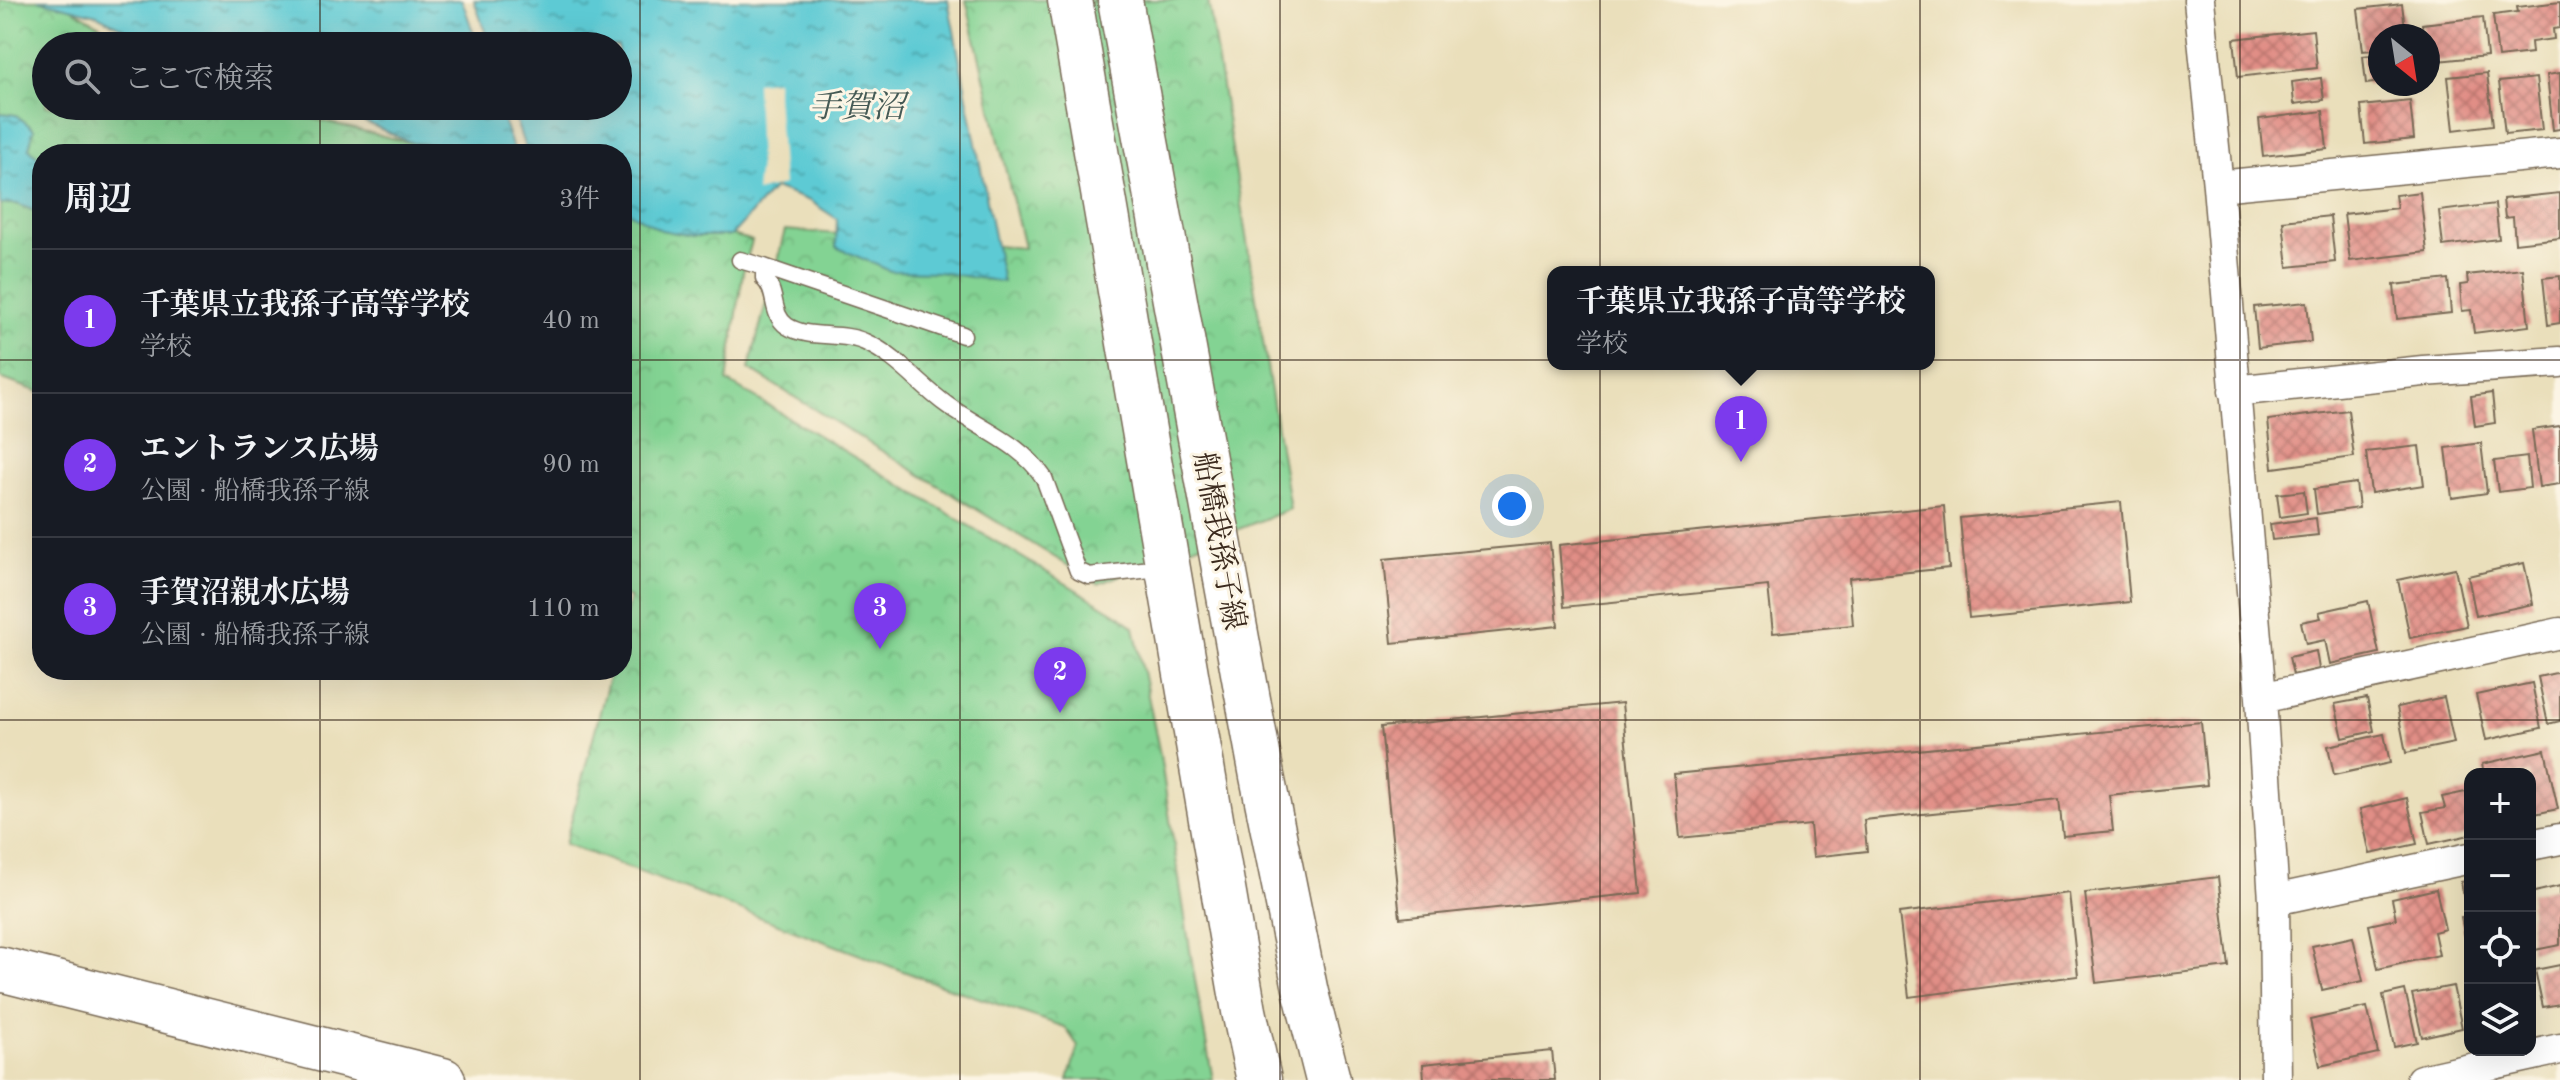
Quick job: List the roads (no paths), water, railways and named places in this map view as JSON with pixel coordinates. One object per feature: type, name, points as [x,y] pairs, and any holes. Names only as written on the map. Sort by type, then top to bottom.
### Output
[{"type":"main road","name":"船橋我孫子線","points":[[1070,0],[1244,1011],[1259,1080]]},
{"type":"main road","name":"船橋我孫子線","points":[[1120,0],[1262,776],[1306,993],[1328,1080]]},
{"type":"main road","points":[[0,969],[443,1080]]},
{"type":"street","points":[[2199,0],[2218,186],[2261,698],[2274,900],[2276,1080]]},
{"type":"street","points":[[2218,186],[2560,153]]},
{"type":"street","points":[[2234,391],[2423,371],[2560,362]]},
{"type":"street","points":[[2261,698],[2560,633]]},
{"type":"street","points":[[2536,844],[2560,839]]},
{"type":"street","points":[[2274,900],[2464,859]]},
{"type":"street","points":[[2421,1080],[2560,1049]]},
{"type":"lane","points":[[740,260],[963,335]]},
{"type":"lane","points":[[764,267],[764,279],[774,292],[776,310],[786,325],[797,330],[864,341],[905,368],[945,404],[1009,443],[1036,465],[1044,478],[1078,571],[1089,576],[1168,558]]},
{"type":"water","points":[[38,0],[462,0],[473,32],[130,32],[97,15]]},
{"type":"water","name":"手賀沼","points":[[474,0],[948,0],[1003,282],[938,272],[890,271],[836,247],[837,219],[810,201],[774,188],[731,236],[692,236],[661,230],[632,214],[632,144],[524,144],[516,120],[632,120],[632,32],[485,32]]},
{"type":"water","points":[[0,113],[16,115],[34,129],[29,148],[32,151],[32,210],[17,204],[0,204]]},
{"type":"water","points":[[360,120],[503,120],[512,144],[425,144],[412,143]]},
{"type":"place","name":"千葉県立我孫子高等学校","points":[[1741,462]]},
{"type":"place","name":"手賀沼親水広場","points":[[880,649]]},
{"type":"place","name":"エントランス広場","points":[[1060,713]]}]
